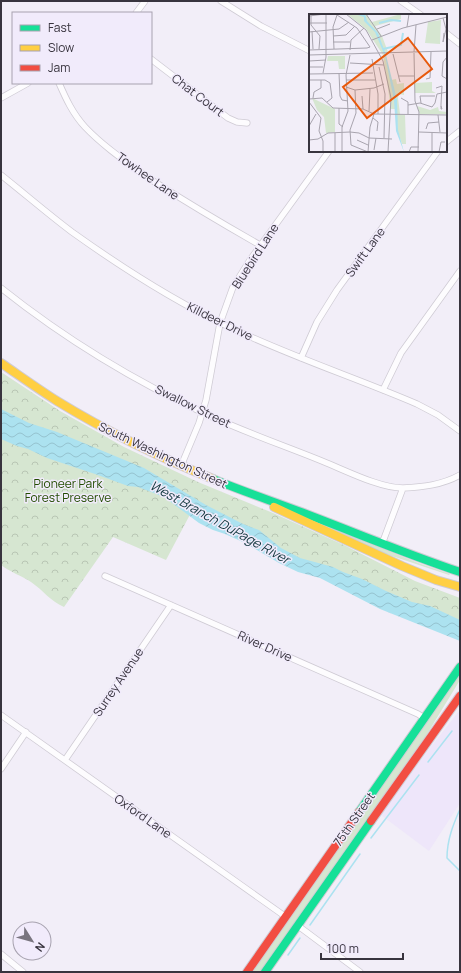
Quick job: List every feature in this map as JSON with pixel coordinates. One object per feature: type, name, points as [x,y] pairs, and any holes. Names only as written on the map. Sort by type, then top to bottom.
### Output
[{"type":"main road","name":"South Washington Street","points":[[1,363],[56,400],[95,423],[181,466],[247,493],[299,511],[382,544],[460,572]]},
{"type":"main road","name":"South Washington Street","points":[[247,493],[296,518],[395,563],[435,580],[460,586]]},
{"type":"main road","name":"75th Street","points":[[247,972],[460,667]]},
{"type":"main road","name":"75th Street","points":[[264,972],[460,696]]},
{"type":"street","points":[[137,12],[145,1]]},
{"type":"street","points":[[221,1],[261,26],[309,50]]},
{"type":"street","points":[[401,1],[420,14]]},
{"type":"street","points":[[447,35],[460,44]]},
{"type":"street","name":"Chat Court","points":[[152,60],[228,118],[237,122],[248,123]]},
{"type":"street","points":[[1,98],[26,84]]},
{"type":"street","name":"Towhee Lane","points":[[60,84],[74,113],[84,126],[104,145],[176,196],[260,245]]},
{"type":"street","points":[[447,141],[460,131]]},
{"type":"street","name":"Bluebird Lane","points":[[181,466],[203,412],[212,374],[220,323],[233,287],[260,245],[328,152]]},
{"type":"street","name":"Swift Lane","points":[[301,358],[317,322],[337,290],[437,152]]},
{"type":"street","name":"Killdeer Drive","points":[[1,175],[71,231],[126,269],[179,301],[220,323],[301,358],[417,404],[438,415],[460,430]]},
{"type":"street","points":[[383,390],[401,353],[460,271]]},
{"type":"street","name":"Swallow Street","points":[[1,288],[45,321],[100,357],[141,381],[203,412],[248,432],[367,479],[395,487],[403,488],[435,485],[460,475]]},
{"type":"street","points":[[382,544],[403,488]]},
{"type":"street","name":"River Drive","points":[[105,576],[406,708],[424,718]]},
{"type":"street","name":"Surrey Avenue","points":[[65,760],[171,605]]},
{"type":"street","name":"Oxford Lane","points":[[1,714],[286,917]]},
{"type":"street","points":[[1,769],[26,732]]},
{"type":"street","points":[[297,925],[360,972]]},
{"type":"street","points":[[1,954],[23,972]]},
{"type":"shaded area","points":[[460,710],[460,803],[429,851],[381,815],[426,753]]},
{"type":"green space","name":"Pioneer Park Forest Preserve","points":[[1,372],[60,411],[124,447],[198,482],[273,513],[346,546],[415,581],[460,598],[460,631],[299,565],[194,507],[166,560],[113,537],[64,607],[59,605],[31,582],[1,565]]},
{"type":"green space","points":[[318,523],[450,574],[449,575],[377,551]]},
{"type":"green space","points":[[460,675],[460,680],[424,739],[260,972],[251,972]]},
{"type":"water","name":"West Branch DuPage River","points":[[1,409],[29,423],[57,432],[144,468],[206,505],[243,524],[259,530],[281,548],[300,558],[333,567],[412,602],[430,606],[460,620],[460,641],[380,609],[320,578],[298,572],[279,563],[245,543],[199,523],[164,497],[138,487],[128,486],[47,458],[1,439]]},
{"type":"waterway","points":[[428,762],[452,731]]},
{"type":"waterway","points":[[371,838],[419,775]]},
{"type":"waterway","points":[[460,809],[449,839],[447,851],[447,858],[460,871]]},
{"type":"waterway","points":[[310,925],[360,854]]},
{"type":"waterway","points":[[288,955],[300,938]]},
{"type":"traffic: fast","points":[[213,479],[460,572]]},
{"type":"traffic: fast","points":[[359,812],[460,667]]},
{"type":"traffic: fast","points":[[265,972],[371,821]]},
{"type":"traffic: slow","points":[[1,363],[57,401],[94,423],[153,453],[213,479]]},
{"type":"traffic: slow","points":[[274,507],[402,566],[436,580],[460,587]]},
{"type":"traffic: jam","points":[[371,821],[460,696]]},
{"type":"traffic: jam","points":[[247,972],[359,812]]}]
